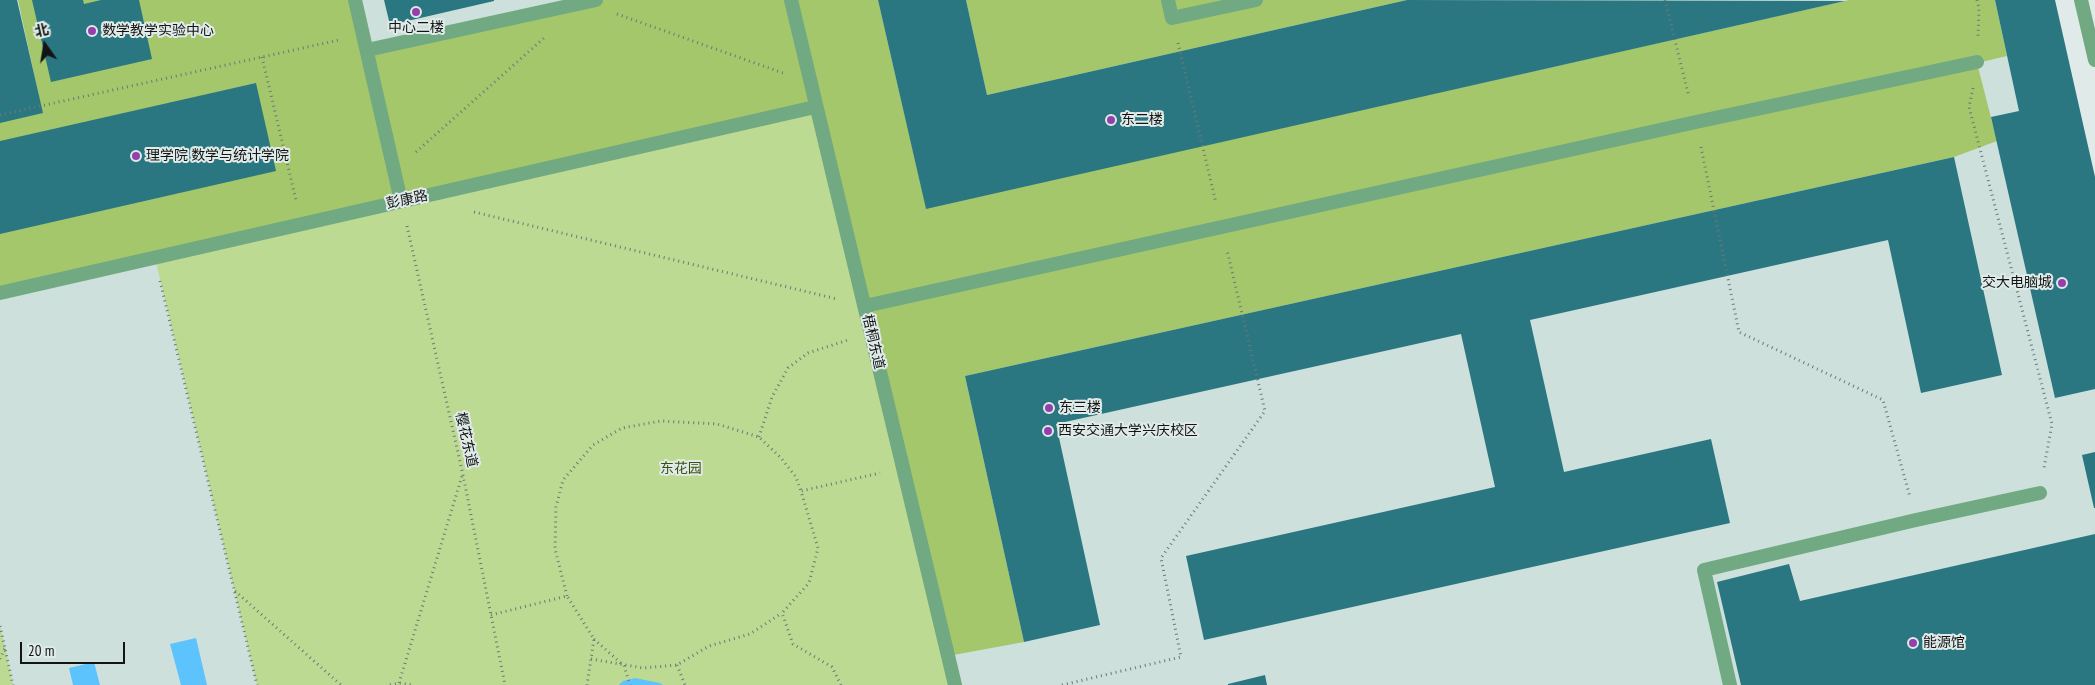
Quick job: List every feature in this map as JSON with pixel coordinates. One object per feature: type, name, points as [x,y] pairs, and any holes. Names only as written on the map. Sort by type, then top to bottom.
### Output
[{"type":"street","points":[[355,0],[368,50],[401,201]]},
{"type":"street","name":"梧桐东道","points":[[791,0],[954,685]]},
{"type":"street","points":[[1168,0],[1172,18],[1256,0]]},
{"type":"street","points":[[2081,0],[2095,60]]},
{"type":"street","points":[[368,50],[590,1]]},
{"type":"street","points":[[865,306],[1696,122],[1977,62]]},
{"type":"street","name":"彭康路","points":[[0,293],[815,107]]},
{"type":"street","points":[[1730,685],[1704,570],[2040,493]]},
{"type":"path","points":[[1665,0],[1696,122],[1739,332],[1883,400],[1916,520]]},
{"type":"path","points":[[1977,0],[1979,8],[1977,62],[1969,107],[2052,424],[2040,493]]},
{"type":"path","points":[[590,1],[810,82]]},
{"type":"path","points":[[1062,685],[1181,658],[1161,558],[1265,411],[1172,18]]},
{"type":"path","points":[[0,115],[363,34]]},
{"type":"path","points":[[395,171],[548,35]]},
{"type":"path","points":[[262,57],[302,224]]},
{"type":"path","name":"樱花东道","points":[[401,201],[463,475],[505,685]]},
{"type":"path","points":[[466,210],[865,306]]},
{"type":"path","points":[[155,258],[257,685]]},
{"type":"path","points":[[759,437],[772,397],[788,368],[808,353],[871,333]]},
{"type":"path","points":[[591,659],[624,666],[643,668],[677,665],[709,646],[750,634],[782,613],[809,583],[818,548],[802,492],[796,477],[781,458],[759,437],[717,424],[661,421],[622,428],[593,445],[563,480],[556,507],[554,549],[567,596],[594,639],[624,666],[630,685]]},
{"type":"path","points":[[802,492],[903,468]]},
{"type":"path","points":[[399,683],[463,475]]},
{"type":"path","points":[[234,591],[341,685]]},
{"type":"path","points":[[491,615],[567,596]]},
{"type":"path","points":[[782,613],[793,644],[832,667],[841,685]]},
{"type":"path","points":[[0,626],[13,685]]},
{"type":"path","points":[[587,685],[594,639]]},
{"type":"path","points":[[0,658],[5,647]]},
{"type":"path","points":[[677,665],[685,685]]},
{"type":"path","points":[[390,685],[399,683],[414,685]]},
{"type":"shaded area","name":"西安交通大学兴庆校区","points":[[0,0],[2055,0],[2095,177],[2095,685],[0,685]]},
{"type":"green space","points":[[18,0],[355,0],[367,50],[596,0],[791,0],[815,107],[0,293],[0,115],[41,106]]},
{"type":"green space","points":[[792,0],[878,0],[926,208],[1849,0],[1995,0],[2007,56],[1977,63],[1997,141],[1954,157],[965,376],[1024,642],[948,656]]},
{"type":"green space","points":[[966,0],[1407,0],[987,95]]},
{"type":"green space","name":"东花园","points":[[815,107],[954,685],[257,685],[155,258]]},
{"type":"green space","points":[[0,626],[5,647],[13,685],[0,685]]},
{"type":"water","points":[[196,638],[207,685],[181,685],[170,644]]},
{"type":"water","points":[[94,662],[100,685],[73,685],[69,668]]},
{"type":"water","points":[[635,678],[663,685],[619,685],[623,681]]},
{"type":"building","points":[[0,0],[17,0],[43,113],[0,123]]},
{"type":"building","name":"数学教学实验中心","points":[[32,0],[83,0],[84,4],[101,0],[139,0],[152,59],[51,82]]},
{"type":"building","name":"中心二楼","points":[[384,0],[494,0],[494,1],[390,25]]},
{"type":"building","name":"东二楼","points":[[878,0],[966,0],[987,95],[1407,0],[1845,1],[926,209]]},
{"type":"building","name":"交大电脑城","points":[[1995,0],[2055,0],[2095,177],[2095,389],[2055,398],[1991,117],[2019,111]]},
{"type":"building","name":"理学院 数学与统计学院","points":[[256,83],[276,171],[0,234],[0,141]]},
{"type":"building","name":"东三楼","points":[[1954,157],[2002,375],[1921,393],[1888,240],[1530,320],[1564,472],[1711,439],[1730,523],[1204,640],[1186,556],[1495,487],[1461,334],[1056,424],[1100,625],[1024,642],[965,376]]},
{"type":"building","points":[[2095,452],[2095,508],[2094,508],[2082,455]]},
{"type":"building","name":"能源馆","points":[[2095,534],[2095,685],[1741,685],[1717,582],[1789,564],[1800,601]]},
{"type":"building","points":[[1265,675],[1267,685],[1228,685],[1228,684]]},
{"type":"place","name":"中心二楼","points":[[416,12]]},
{"type":"place","name":"数学教学实验中心","points":[[92,31]]},
{"type":"place","name":"东二楼","points":[[1111,120]]},
{"type":"place","name":"理学院 数学与统计学院","points":[[136,156]]},
{"type":"place","name":"交大电脑城","points":[[2062,283]]},
{"type":"place","name":"东三楼","points":[[1049,408]]},
{"type":"place","name":"西安交通大学兴庆校区","points":[[1048,431]]},
{"type":"place","name":"能源馆","points":[[1913,643]]}]
